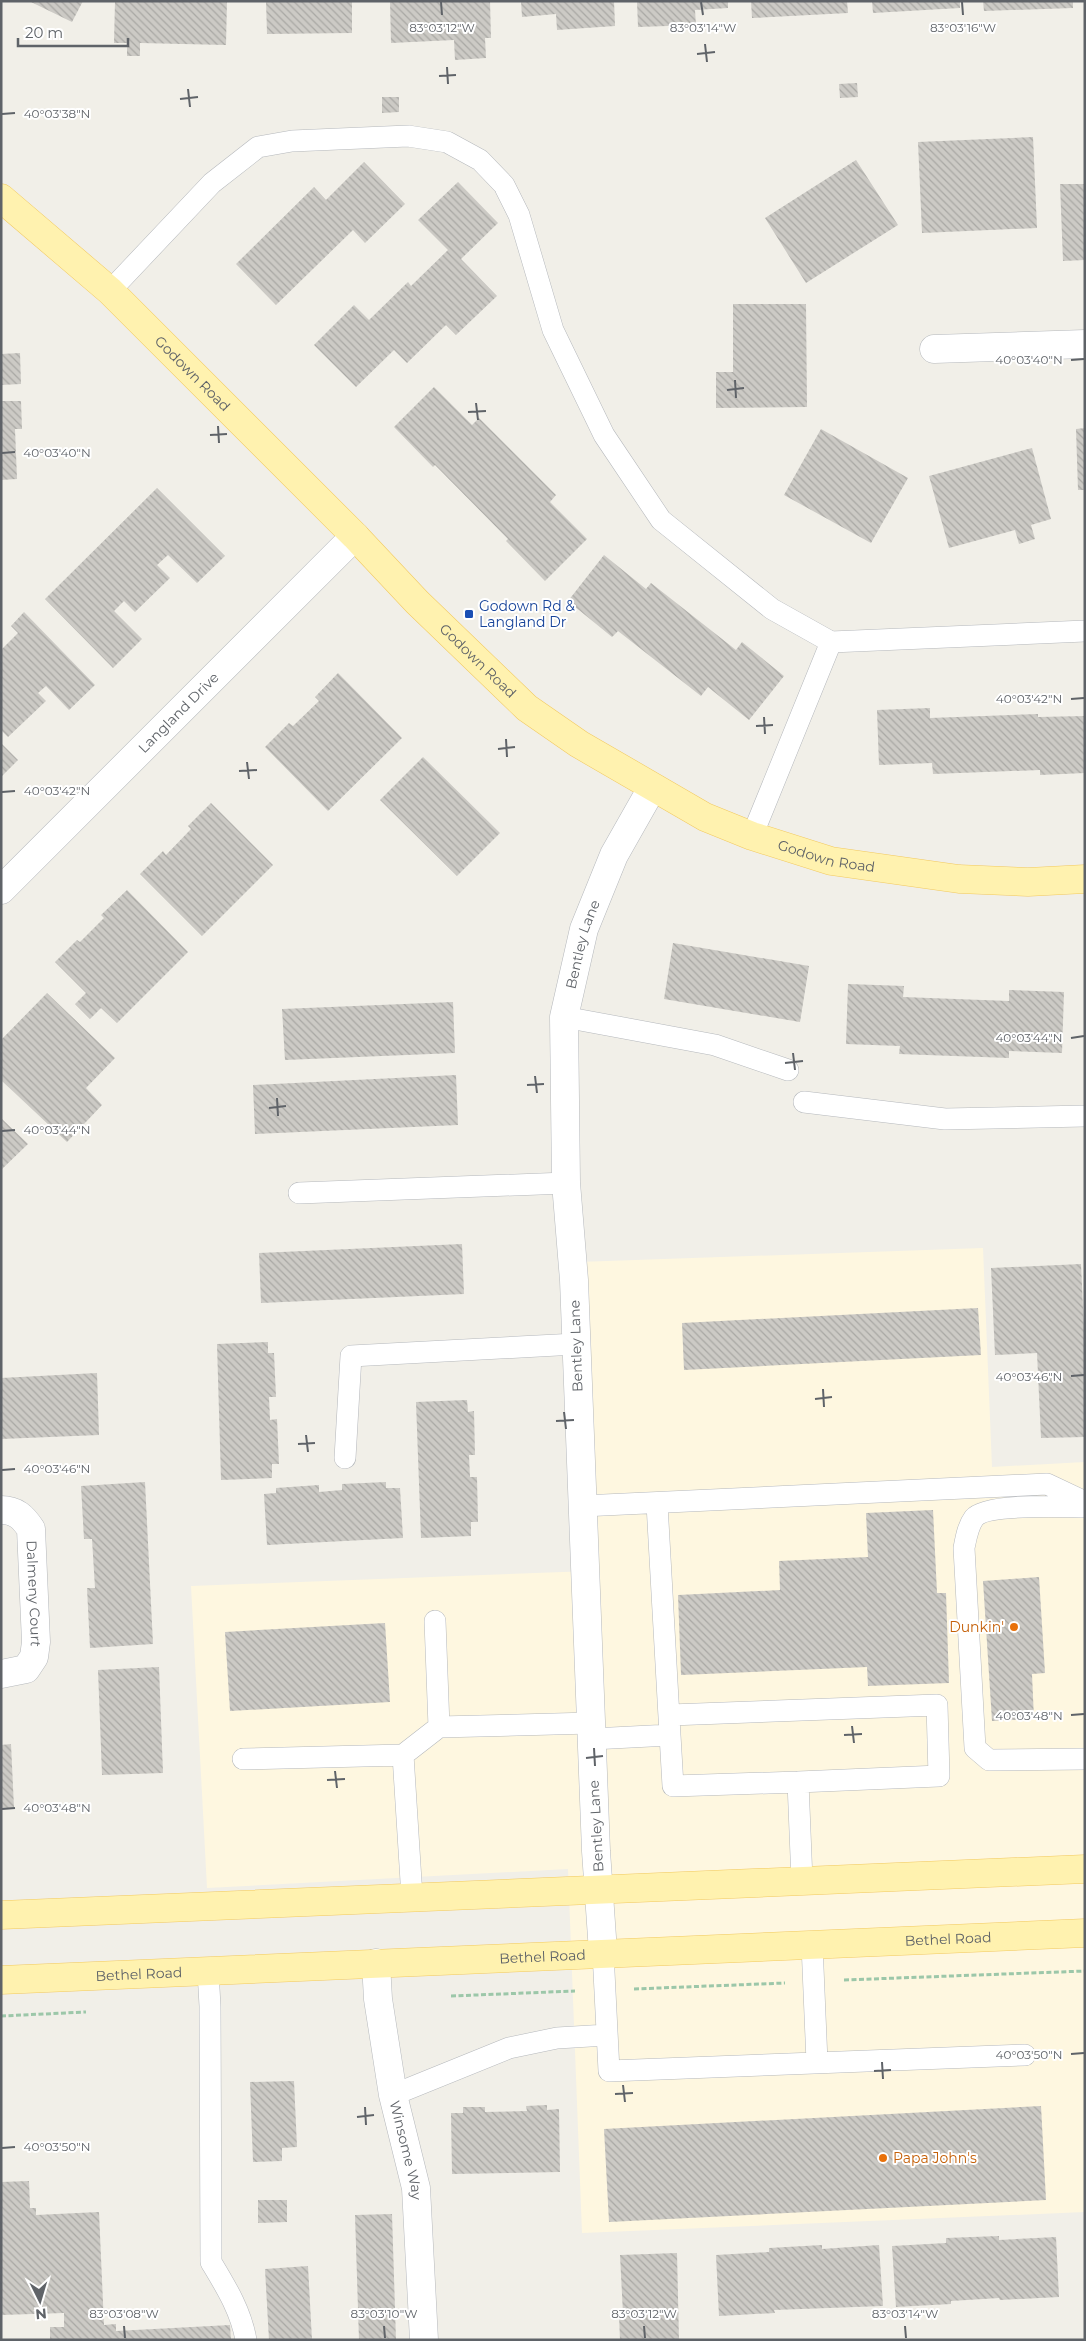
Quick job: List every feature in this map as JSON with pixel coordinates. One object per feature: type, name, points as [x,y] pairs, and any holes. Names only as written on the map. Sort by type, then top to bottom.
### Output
[{"type":"main road","name":"Godown Road","points":[[1,198],[110,291],[355,536],[417,602],[528,708],[579,744],[705,817],[752,836],[831,861],[959,880],[1028,882],[1085,879]]},
{"type":"main road","points":[[1,1915],[1085,1870]]},
{"type":"main road","name":"Bethel Road","points":[[1,1980],[1085,1932]]},
{"type":"street","points":[[934,349],[1085,344]]},
{"type":"street","name":"Langland Drive","points":[[1,890],[355,536]]},
{"type":"street","name":"Bentley Lane","points":[[603,1952],[598,1889],[576,1344],[566,1184],[564,1017],[584,929],[614,855],[652,788]]},
{"type":"street","name":"Dalmeny Court","points":[[1,1510],[16,1512],[25,1519],[31,1529],[36,1642],[34,1657],[26,1669],[1,1674]]},
{"type":"street","name":"Winsome Way","points":[[376,1963],[378,1999],[393,2095],[416,2188],[424,2340]]},
{"type":"lane","points":[[110,291],[212,183],[258,146],[292,141],[408,136],[447,142],[480,160],[504,185],[519,215],[553,330],[604,435],[661,520],[772,609],[831,642],[1085,631]]},
{"type":"lane","points":[[752,836],[831,642]]},
{"type":"lane","points":[[564,1017],[715,1045],[788,1070]]},
{"type":"lane","points":[[804,1102],[945,1118],[1085,1116]]},
{"type":"lane","points":[[300,1193],[566,1184]]},
{"type":"lane","points":[[345,1458],[351,1356],[576,1344]]},
{"type":"lane","points":[[582,1506],[657,1504],[1047,1484],[1085,1502]]},
{"type":"lane","points":[[243,1759],[402,1755],[439,1727],[591,1731],[670,1725],[937,1705],[939,1776],[673,1786],[670,1725],[657,1504]]},
{"type":"lane","points":[[1085,1507],[1001,1508],[982,1512],[974,1518],[964,1548],[975,1748],[989,1760],[1085,1759]]},
{"type":"lane","points":[[435,1621],[439,1727]]},
{"type":"lane","points":[[402,1755],[412,1897]]},
{"type":"lane","points":[[798,1782],[802,1881]]},
{"type":"lane","points":[[812,1944],[817,2062]]},
{"type":"lane","points":[[603,1952],[609,2072],[1024,2055]]},
{"type":"lane","points":[[208,1971],[211,2262],[233,2298],[243,2323],[246,2340]]},
{"type":"lane","points":[[393,2095],[509,2048],[557,2038],[607,2035]]},
{"type":"path","points":[[447,1996],[1085,1971]]},
{"type":"path","points":[[1,2016],[91,2012]]},
{"type":"shaded area","points":[[983,1248],[992,1467],[1085,1462],[1085,2212],[582,2233],[568,1869],[207,1888],[191,1586],[591,1571],[578,1262]]},
{"type":"building","points":[[29,1],[83,1],[72,22]]},
{"type":"building","points":[[115,1],[227,1],[226,45],[140,43],[140,56],[127,56],[127,43],[114,43]]},
{"type":"building","points":[[266,1],[352,1],[352,33],[267,34]]},
{"type":"building","points":[[390,1],[490,1],[491,38],[485,38],[486,58],[455,60],[454,40],[391,43]]},
{"type":"building","points":[[521,1],[614,1],[615,26],[557,30],[556,14],[522,17]]},
{"type":"building","points":[[637,1],[728,1],[728,8],[695,10],[696,25],[638,27]]},
{"type":"building","points":[[751,1],[847,1],[848,13],[752,18]]},
{"type":"building","points":[[872,1],[960,1],[960,8],[873,13]]},
{"type":"building","points":[[983,1],[1073,1],[1073,8],[984,11]]},
{"type":"building","points":[[857,83],[858,97],[840,98],[839,84]]},
{"type":"building","points":[[382,97],[399,97],[399,112],[382,113]]},
{"type":"building","points":[[1033,137],[1037,228],[922,233],[918,142]]},
{"type":"building","points":[[856,160],[898,225],[806,283],[765,218]]},
{"type":"building","points":[[364,162],[405,204],[365,243],[353,230],[276,305],[236,264],[314,187],[326,200]]},
{"type":"building","points":[[458,182],[498,223],[461,259],[497,296],[456,335],[446,325],[407,363],[394,350],[356,387],[314,345],[354,305],[369,320],[408,282],[411,286],[448,250],[418,220]]},
{"type":"building","points":[[1060,184],[1085,184],[1085,260],[1063,261]]},
{"type":"building","points":[[733,304],[806,304],[807,407],[716,408],[716,372],[733,372]]},
{"type":"building","points":[[20,353],[21,384],[1,385],[1,354]]},
{"type":"building","points":[[434,387],[472,425],[479,418],[556,495],[550,502],[587,539],[545,581],[506,541],[508,539],[435,465],[433,467],[394,427]]},
{"type":"building","points":[[1,401],[21,401],[22,429],[15,429],[17,479],[1,480]]},
{"type":"building","points":[[1085,428],[1085,490],[1078,490],[1076,429]]},
{"type":"building","points":[[821,429],[908,478],[871,543],[784,495]]},
{"type":"building","points":[[1032,448],[1051,519],[1031,525],[1035,539],[1019,544],[1015,530],[949,548],[929,476]]},
{"type":"building","points":[[157,488],[225,556],[197,583],[168,555],[157,565],[170,578],[135,612],[124,601],[114,611],[142,639],[113,668],[45,599]]},
{"type":"building","points":[[604,555],[646,589],[651,583],[736,650],[742,642],[784,676],[749,720],[708,687],[701,696],[618,631],[612,637],[568,601]]},
{"type":"building","points":[[24,612],[95,685],[69,710],[46,686],[38,693],[46,701],[8,737],[1,730],[1,650],[18,633],[11,626]]},
{"type":"building","points":[[338,673],[402,738],[328,811],[265,747],[289,723],[293,726],[319,701],[315,697]]},
{"type":"building","points":[[930,708],[930,718],[1038,714],[1038,717],[1085,716],[1085,773],[1040,775],[1040,770],[933,774],[932,763],[879,765],[877,710]]},
{"type":"building","points":[[1,743],[18,760],[1,777]]},
{"type":"building","points":[[423,757],[500,833],[457,876],[380,800]]},
{"type":"building","points":[[211,803],[273,865],[202,936],[140,874],[163,851],[166,855],[191,829],[188,826]]},
{"type":"building","points":[[127,890],[188,952],[117,1023],[101,1008],[90,1019],[75,1004],[86,993],[55,962],[77,940],[80,942],[104,918],[101,915]]},
{"type":"building","points":[[673,943],[809,966],[800,1022],[664,999]]},
{"type":"building","points":[[848,984],[904,986],[903,997],[1009,1001],[1009,990],[1064,992],[1062,1053],[1009,1051],[1009,1058],[899,1054],[900,1046],[846,1044]]},
{"type":"building","points":[[47,993],[115,1058],[86,1088],[102,1105],[67,1142],[1,1080],[1,1040]]},
{"type":"building","points":[[453,1002],[455,1053],[285,1060],[282,1009]]},
{"type":"building","points":[[456,1075],[458,1125],[255,1134],[253,1085]]},
{"type":"building","points":[[1,1118],[28,1144],[1,1170]]},
{"type":"building","points":[[462,1244],[464,1294],[261,1303],[259,1253]]},
{"type":"building","points":[[1081,1264],[1085,1351],[1085,1437],[1041,1438],[1037,1353],[995,1355],[991,1268]]},
{"type":"building","points":[[978,1308],[981,1355],[684,1370],[682,1323]]},
{"type":"building","points":[[268,1342],[268,1353],[274,1353],[276,1397],[269,1397],[270,1420],[277,1419],[279,1464],[272,1464],[272,1478],[221,1480],[217,1344]]},
{"type":"building","points":[[97,1373],[99,1435],[1,1439],[1,1378]]},
{"type":"building","points":[[467,1400],[468,1412],[474,1411],[475,1455],[469,1455],[470,1477],[477,1477],[478,1522],[471,1522],[471,1536],[421,1538],[416,1402]]},
{"type":"building","points":[[145,1482],[153,1644],[90,1648],[87,1588],[95,1588],[92,1539],[84,1539],[81,1486]]},
{"type":"building","points":[[386,1482],[386,1488],[400,1488],[403,1538],[267,1545],[264,1494],[276,1493],[276,1488],[319,1485],[319,1492],[342,1490],[342,1484]]},
{"type":"building","points":[[933,1510],[937,1593],[946,1593],[949,1683],[868,1686],[867,1667],[681,1675],[678,1595],[780,1590],[779,1561],[868,1557],[866,1513]]},
{"type":"building","name":"Dunkin'","points":[[1039,1577],[1045,1673],[1032,1674],[1034,1719],[992,1721],[983,1581]]},
{"type":"building","points":[[385,1623],[390,1702],[230,1711],[225,1632]]},
{"type":"building","points":[[159,1667],[163,1773],[102,1775],[98,1670]]},
{"type":"building","points":[[11,1744],[14,1808],[1,1808],[1,1745]]},
{"type":"building","points":[[294,2081],[297,2147],[282,2148],[282,2161],[253,2162],[250,2082]]},
{"type":"building","points":[[547,2105],[547,2110],[559,2109],[560,2172],[452,2174],[451,2113],[463,2113],[463,2107],[485,2107],[485,2112],[527,2111],[526,2106]]},
{"type":"building","points":[[1041,2106],[1046,2200],[609,2222],[604,2129]]},
{"type":"building","points":[[29,2181],[30,2208],[36,2208],[36,2215],[99,2212],[104,2325],[116,2324],[116,2331],[230,2325],[231,2340],[50,2340],[50,2327],[64,2327],[64,2313],[1,2315],[1,2182]]},
{"type":"building","points":[[258,2200],[287,2200],[287,2222],[258,2223]]},
{"type":"building","points":[[392,2214],[396,2340],[359,2340],[355,2215]]},
{"type":"building","points":[[999,2236],[999,2240],[1056,2237],[1059,2297],[1000,2300],[999,2298],[951,2301],[951,2304],[896,2307],[892,2246],[946,2243],[946,2238]]},
{"type":"building","points":[[822,2245],[822,2249],[879,2245],[883,2306],[774,2310],[775,2313],[719,2316],[716,2255],[769,2252],[769,2248]]},
{"type":"building","points":[[677,2253],[679,2340],[620,2340],[619,2315],[623,2314],[620,2255]]},
{"type":"building","points":[[308,2266],[312,2340],[269,2340],[265,2269]]},
{"type":"place","name":"Godown Rd & Langland Dr","points":[[469,614]]},
{"type":"place","name":"Dunkin'","points":[[1014,1627]]},
{"type":"place","name":"Papa John's","points":[[883,2158]]}]
